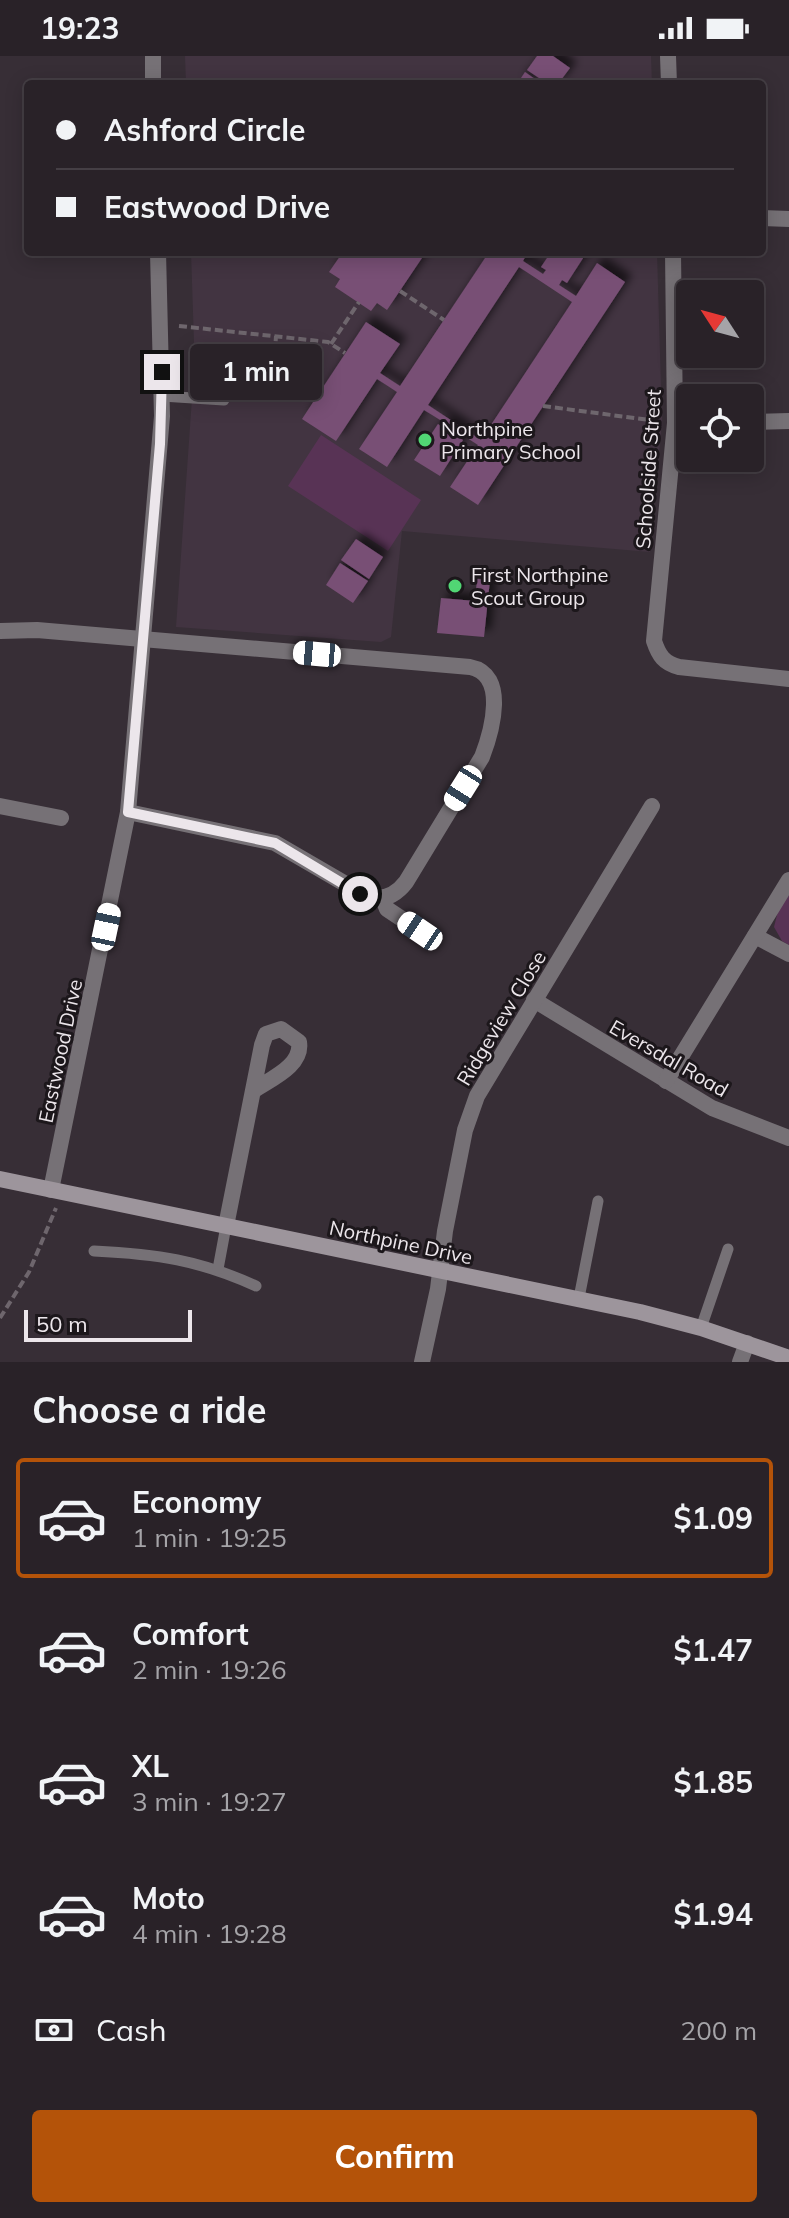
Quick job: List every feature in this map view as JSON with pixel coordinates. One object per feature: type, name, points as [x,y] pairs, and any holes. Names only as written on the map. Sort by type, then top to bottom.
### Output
[{"type":"street","points":[[153,56],[153,80]]},
{"type":"street","points":[[668,56],[669,80]]},
{"type":"street","points":[[766,218],[789,219]]},
{"type":"street","name":"Eastwood Drive","points":[[54,1198],[128,812],[162,396],[158,256]]},
{"type":"street","name":"Schoolside Street","points":[[673,256],[681,384]]},
{"type":"street","points":[[764,422],[789,421]]},
{"type":"street","name":"Schoolside Street","points":[[676,472],[654,641],[658,654],[663,660],[679,667],[789,679]]},
{"type":"street","points":[[0,631],[37,630],[470,667],[478,668],[490,678],[494,694],[488,739],[482,757],[406,882],[400,890],[383,899],[360,894],[275,843],[128,812]]},
{"type":"street","points":[[0,806],[61,818]]},
{"type":"street","name":"Ridgeview Close","points":[[422,1362],[438,1289],[440,1253],[470,1113],[477,1096],[652,806]]},
{"type":"street","points":[[666,1081],[789,880]]},
{"type":"street","points":[[383,899],[387,909],[420,931]]},
{"type":"street","points":[[755,936],[789,954]]},
{"type":"street","name":"Eversdal Road","points":[[534,1000],[712,1108],[789,1138]]},
{"type":"street","points":[[226,1226],[253,1091]]},
{"type":"street","name":"Northpine Drive","points":[[0,1179],[54,1198],[226,1226],[579,1298],[701,1328],[789,1358]]},
{"type":"street","points":[[740,1362],[747,1343]]},
{"type":"lane","points":[[162,396],[224,400]]},
{"type":"lane","points":[[579,1298],[598,1201]]},
{"type":"lane","points":[[218,1269],[226,1226]]},
{"type":"lane","points":[[701,1328],[728,1249]]},
{"type":"lane","points":[[94,1251],[149,1254],[218,1269],[256,1286]]},
{"type":"path","points":[[400,291],[444,320]]},
{"type":"path","points":[[331,344],[359,302]]},
{"type":"path","points":[[173,326],[331,344],[345,353]]},
{"type":"path","points":[[261,350],[275,351],[276,336]]},
{"type":"path","points":[[543,406],[676,422]]},
{"type":"path","points":[[0,1318],[29,1272],[54,1198]]},
{"type":"shaded area","points":[[185,56],[651,56],[652,80],[186,80]]},
{"type":"shaded area","name":"Northpine Primary School","points":[[191,256],[657,256],[662,421],[650,552],[402,531],[391,637],[381,642],[176,627],[194,342]]},
{"type":"shaded area","points":[[321,435],[421,500],[388,551],[288,486]]},
{"type":"shaded area","points":[[789,894],[789,945],[782,941],[774,927],[778,911]]},
{"type":"building","points":[[537,56],[553,56],[570,68],[561,80],[542,80],[527,70]]},
{"type":"building","points":[[525,72],[536,80],[520,80]]},
{"type":"building","points":[[340,256],[423,256],[387,310],[377,303],[371,311],[335,287],[340,279],[329,272]]},
{"type":"building","points":[[486,256],[526,256],[523,261],[543,274],[546,270],[541,267],[548,256],[584,256],[567,283],[562,280],[559,285],[576,296],[597,263],[625,282],[478,505],[450,487],[478,445],[461,434],[458,437],[463,440],[440,476],[414,460],[438,424],[442,427],[445,423],[424,410],[387,467],[359,449],[397,392],[377,379],[336,441],[302,419],[366,322],[400,344],[380,373],[400,386]],"holes":[[[519,267],[572,302],[481,440],[428,405]]]},
{"type":"building","points":[[356,539],[383,557],[369,579],[341,560]]},
{"type":"building","points":[[340,563],[368,581],[353,603],[326,585]]},
{"type":"building","points":[[477,579],[490,580],[484,637],[437,633],[441,598],[475,601]]},
{"type":"place","name":"Northpine Primary School","points":[[425,440]]},
{"type":"place","name":"First Northpine Scout Group","points":[[455,586]]},
{"type":"route","points":[[162,372],[160,444],[128,812],[275,843],[360,894]]}]
